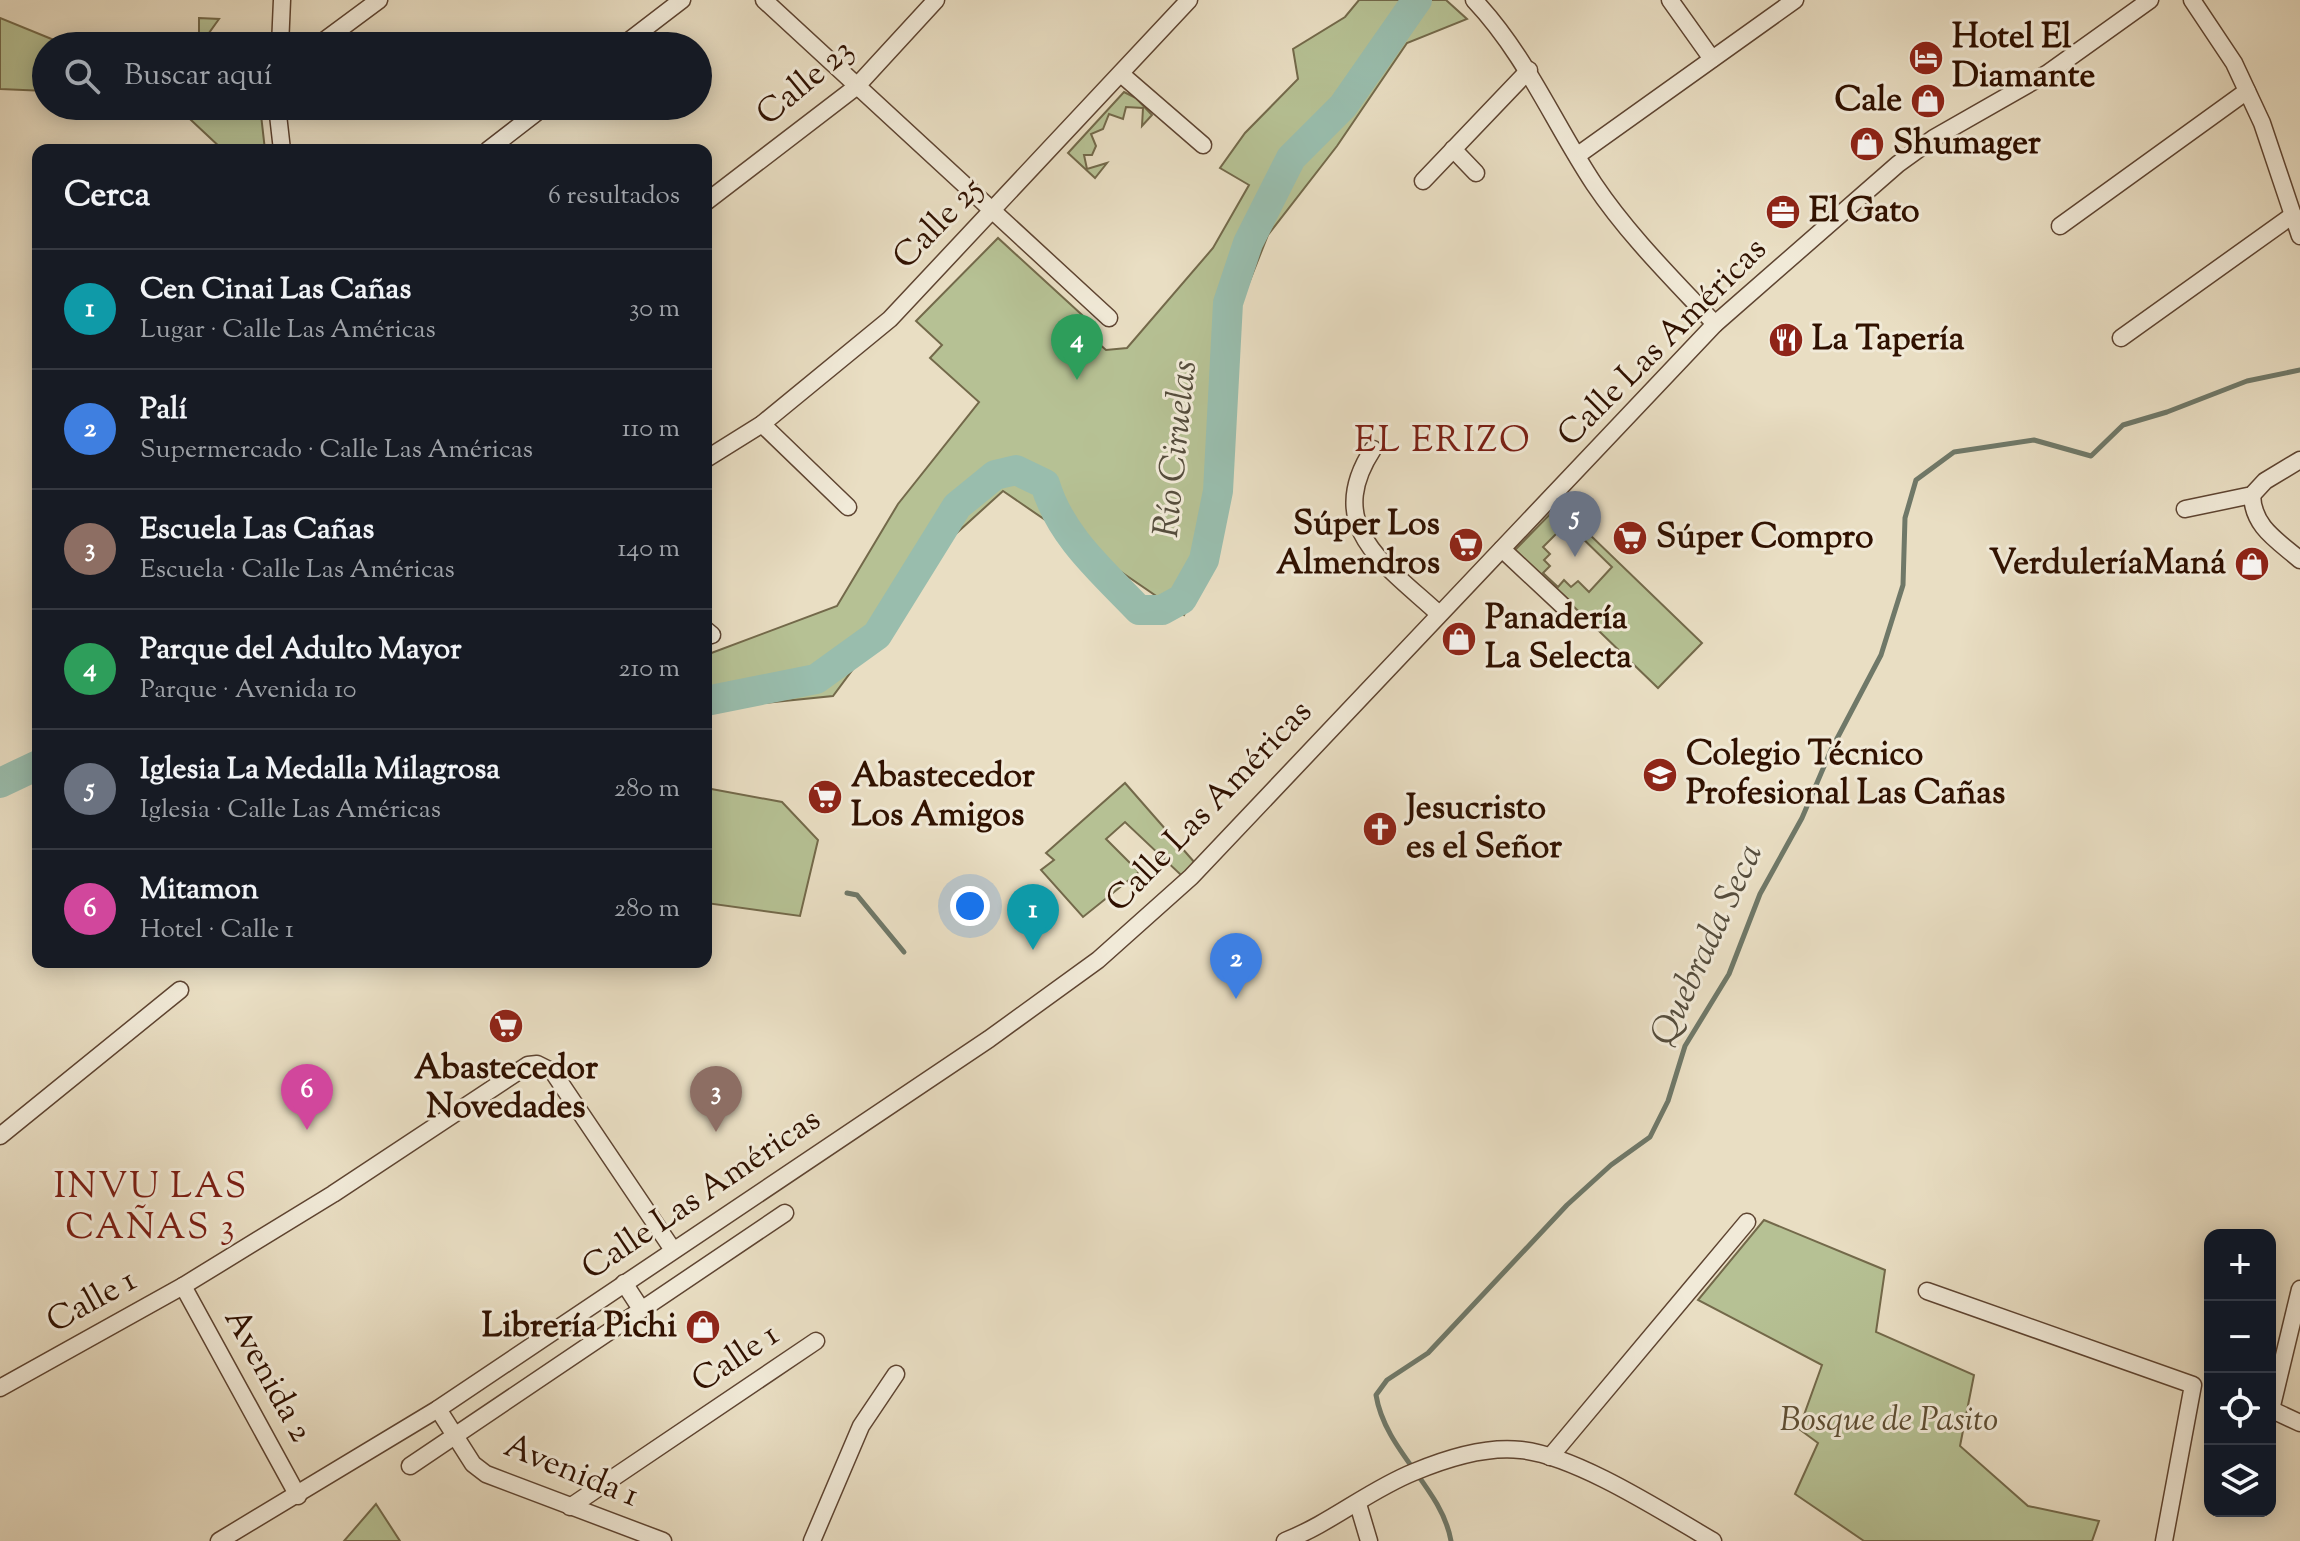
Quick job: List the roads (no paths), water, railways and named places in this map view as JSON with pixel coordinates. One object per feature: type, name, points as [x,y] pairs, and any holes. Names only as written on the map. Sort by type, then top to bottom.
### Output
[{"type":"street","points":[[281,32],[282,0]]},
{"type":"street","points":[[336,32],[379,0]]},
{"type":"street","points":[[640,32],[682,0]]},
{"type":"street","points":[[764,0],[1109,318]]},
{"type":"street","name":"Calle 23","points":[[712,197],[856,87],[936,0]]},
{"type":"street","name":"Calle 25","points":[[712,455],[762,424],[890,319],[1189,0]]},
{"type":"street","points":[[1474,0],[1499,27],[1529,70],[1593,183],[1643,248],[1715,324]]},
{"type":"street","points":[[1670,0],[1712,59]]},
{"type":"street","points":[[1578,155],[1795,0]]},
{"type":"street","name":"Calle Las Américas","points":[[219,1541],[438,1409],[989,1039],[1098,960],[1191,877],[1715,324],[1898,164],[1934,138],[2048,73],[2150,0]]},
{"type":"street","points":[[2192,0],[2234,63],[2262,123],[2300,236]]},
{"type":"street","points":[[1423,181],[1529,70]]},
{"type":"street","points":[[1121,74],[1203,145]]},
{"type":"street","points":[[2060,226],[2247,91]]},
{"type":"street","points":[[279,120],[281,144]]},
{"type":"street","points":[[496,144],[527,120]]},
{"type":"street","points":[[1453,149],[1476,173]]},
{"type":"street","points":[[2121,338],[2293,215]]},
{"type":"street","points":[[762,424],[848,507]]},
{"type":"street","points":[[1373,449],[1355,484],[1354,515],[1358,530],[1374,554],[1439,614]]},
{"type":"street","points":[[2185,509],[2252,495],[2265,481],[2300,460]]},
{"type":"street","points":[[2252,495],[2253,513],[2261,527],[2300,560]]},
{"type":"street","points":[[1502,549],[1563,606]]},
{"type":"street","points":[[0,1136],[180,990]]},
{"type":"street","name":"Calle 1","points":[[0,1388],[183,1286],[333,1194],[518,1068],[537,1064],[553,1072],[673,1250]]},
{"type":"street","name":"Calle Las Américas","points":[[410,1466],[785,1213]]},
{"type":"street","points":[[1550,1457],[1747,1222]]},
{"type":"street","points":[[624,1283],[641,1309]]},
{"type":"street","name":"Avenida 2","points":[[183,1286],[298,1496]]},
{"type":"street","points":[[2276,1387],[2300,1289]]},
{"type":"street","points":[[1927,1291],[2193,1385],[2164,1541]]},
{"type":"street","name":"Calle 1","points":[[570,1507],[816,1341]]},
{"type":"street","points":[[812,1541],[861,1426],[896,1374]]},
{"type":"street","name":"Avenida 1","points":[[438,1409],[473,1464],[486,1474],[663,1541]]},
{"type":"street","points":[[2276,1413],[2300,1423]]},
{"type":"street","points":[[1285,1541],[1319,1527],[1413,1472],[1493,1450],[1522,1450],[1584,1470],[1713,1541]]},
{"type":"street","points":[[1358,1504],[1369,1541]]},
{"type":"waterway","name":"Río Ciruelas","points":[[712,700],[816,679],[877,635],[957,506],[995,475],[1016,470],[1045,484],[1061,521],[1072,537],[1139,610],[1162,610],[1182,599],[1204,560],[1218,491],[1228,303],[1248,243],[1291,158],[1343,106],[1417,0]]},
{"type":"waterway","name":"Quebrada Seca","points":[[1451,1541],[1437,1504],[1390,1434],[1376,1395],[1387,1380],[1428,1353],[1567,1205],[1611,1165],[1650,1137],[1668,1101],[1685,1046],[1729,974],[1760,894],[1802,818],[1831,750],[1881,655],[1903,585],[1905,518],[1916,480],[1954,452],[2034,440],[2091,456],[2123,425],[2167,412],[2247,381],[2300,370]]},
{"type":"waterway","name":"Río Ciruelas","points":[[0,783],[32,768]]},
{"type":"waterway","points":[[847,893],[857,895],[904,952]]},
{"type":"place","name":"Hotel El Diamante","points":[[1926,58]]},
{"type":"place","name":"Cale","points":[[1928,101]]},
{"type":"place","name":"Shumager","points":[[1867,144]]},
{"type":"place","name":"El Gato","points":[[1783,212]]},
{"type":"place","name":"La Tapería","points":[[1786,340]]},
{"type":"place","name":"Parque del Adulto Mayor","points":[[1077,380]]},
{"type":"place","name":"Súper Compro","points":[[1630,538]]},
{"type":"place","name":"Súper Los Almendros","points":[[1466,545]]},
{"type":"place","name":"Iglesia La Medalla Milagrosa","points":[[1575,557]]},
{"type":"place","name":"VerduleríaManá","points":[[2252,564]]},
{"type":"place","name":"Panadería La Selecta","points":[[1459,639]]},
{"type":"place","name":"Colegio Técnico Profesional Las Cañas","points":[[1660,775]]},
{"type":"place","name":"Abastecedor Los Amigos","points":[[825,797]]},
{"type":"place","name":"Jesucristo es el Señor","points":[[1380,829]]},
{"type":"place","name":"Cen Cinai Las Cañas","points":[[1033,950]]},
{"type":"place","name":"Palí","points":[[1236,999]]},
{"type":"place","name":"Abastecedor Novedades","points":[[506,1026]]},
{"type":"place","name":"Mitamon","points":[[307,1130]]},
{"type":"place","name":"Escuela Las Cañas","points":[[716,1132]]},
{"type":"place","name":"Librería Pichi","points":[[703,1327]]},
{"type":"district","name":"EL ERIZO","points":[[1443,442]]},
{"type":"district","name":"INVU LAS CAÑAS 3","points":[[151,1208]]},
{"type":"park label","name":"Bosque de Pasito","points":[[1889,1421]]}]
